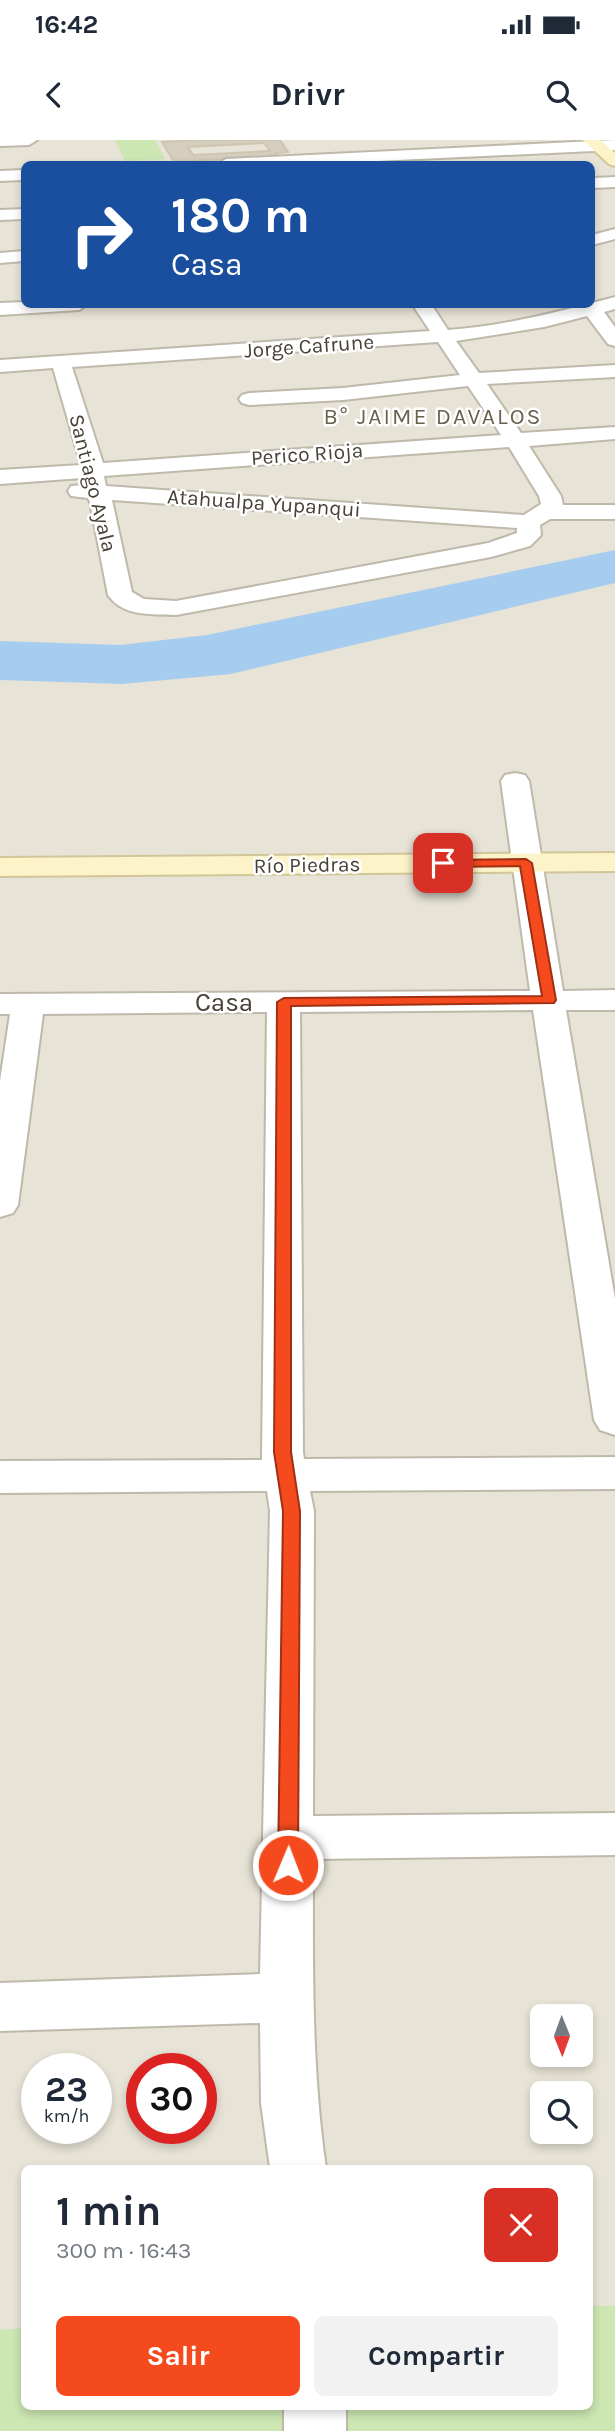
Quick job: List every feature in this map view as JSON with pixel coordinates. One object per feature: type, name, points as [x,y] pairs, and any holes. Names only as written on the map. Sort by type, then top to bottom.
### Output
[{"type":"street","points":[[302,140],[316,161]]},
{"type":"street","points":[[0,141],[23,143]]},
{"type":"street","points":[[332,161],[594,143],[615,145]]},
{"type":"street","points":[[594,143],[615,161]]},
{"type":"street","points":[[0,176],[21,175]]},
{"type":"street","points":[[595,183],[615,182]]},
{"type":"street","points":[[0,215],[21,214]]},
{"type":"street","points":[[595,224],[615,223]]},
{"type":"street","points":[[595,239],[615,234]]},
{"type":"street","points":[[0,258],[21,256]]},
{"type":"street","name":"Jorge Cafrune","points":[[0,366],[442,336],[518,326],[615,303]]},
{"type":"street","points":[[0,309],[21,308]]},
{"type":"street","points":[[424,308],[474,379],[550,496],[552,504],[534,523]]},
{"type":"street","points":[[592,309],[615,340]]},
{"type":"street","name":"Santiago Ayala","points":[[61,363],[95,481],[120,595],[126,601],[153,608],[176,608],[491,550],[523,541],[534,523]]},
{"type":"street","name":"Jorge Cafrune","points":[[249,398],[343,394],[474,379],[615,371]]},
{"type":"street","name":"Perico Rioja","points":[[0,477],[95,481],[515,440],[615,433]]},
{"type":"street","name":"Atahualpa Yupanqui","points":[[0,485],[95,481],[534,523],[615,512]]},
{"type":"street","points":[[515,781],[615,1420]]},
{"type":"street","name":"Río Piedras","points":[[0,867],[615,862]]},
{"type":"street","name":"Casa","points":[[14,1003],[615,1000]]},
{"type":"street","points":[[284,1002],[282,1452],[292,1511],[286,1998],[289,2104],[298,2165]]},
{"type":"street","points":[[0,1205],[14,1003]]},
{"type":"street","points":[[0,1477],[615,1473]]},
{"type":"street","points":[[288,1838],[615,1834]]},
{"type":"street","points":[[0,2007],[286,1998]]},
{"type":"street","points":[[314,2410],[315,2431]]},
{"type":"shaded area","points":[[0,140],[615,140],[615,2431],[0,2431]]},
{"type":"green space","points":[[115,140],[155,140],[165,159],[125,161]]},
{"type":"green space","points":[[593,2306],[615,2306],[615,2431],[0,2431],[0,2330],[21,2328],[21,2410],[593,2410]]},
{"type":"water","points":[[615,550],[615,583],[231,674],[122,684],[0,680],[0,641],[120,645],[207,635]]},
{"type":"building","points":[[280,140],[288,152],[268,155],[270,157],[173,161],[162,142]],"holes":[[[264,143],[270,151],[193,155],[188,147]]]},
{"type":"district","name":"B° JAIME DAVALOS","points":[[433,416]]},
{"type":"route","points":[[288,1865],[292,1511],[282,1452],[284,1002],[549,1000],[526,863],[443,863]]}]
